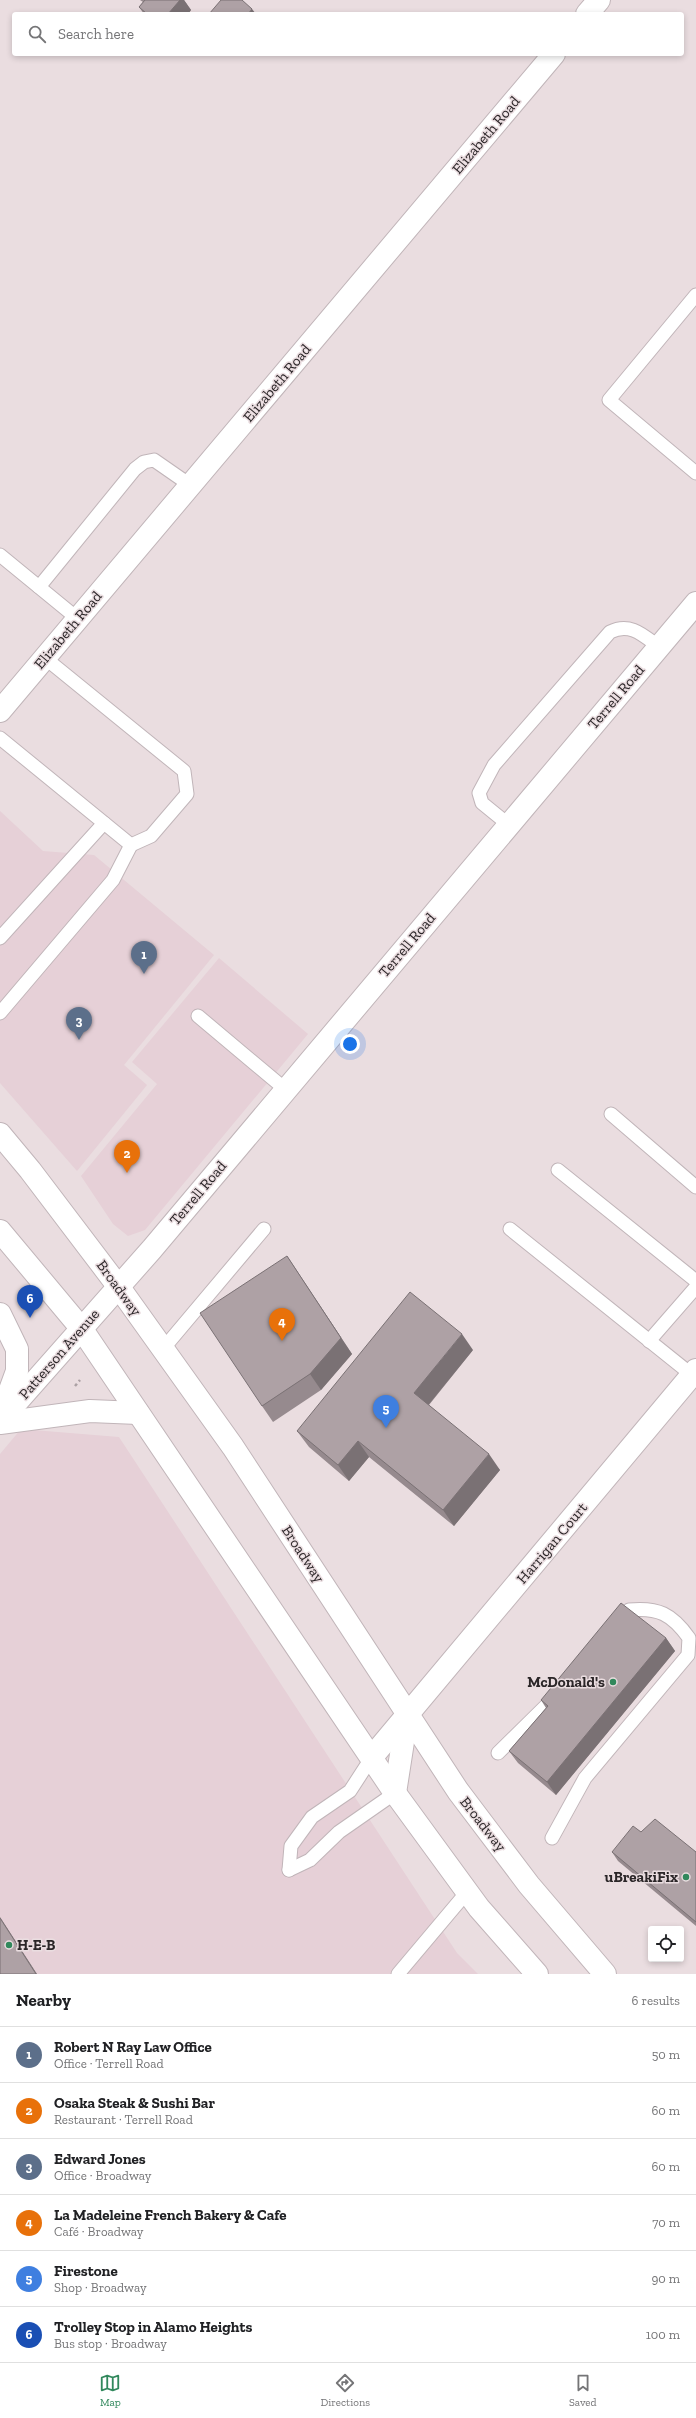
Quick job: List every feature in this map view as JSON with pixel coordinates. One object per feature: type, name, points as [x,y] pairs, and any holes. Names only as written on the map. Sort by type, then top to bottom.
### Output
[{"type":"street","points":[[589,12],[599,0]]},
{"type":"street","name":"Elizabeth Road","points":[[0,712],[552,56]]},
{"type":"street","name":"Terrell Road","points":[[118,1286],[696,603]]},
{"type":"street","name":"Broadway","points":[[0,1134],[30,1170],[118,1286],[233,1447],[407,1716],[458,1791],[529,1885],[605,1974]]},
{"type":"street","points":[[0,1231],[81,1328],[395,1792],[467,1892],[537,1974]]},
{"type":"street","name":"Patterson Avenue","points":[[0,1421],[118,1286]]},
{"type":"street","points":[[0,1314],[17,1349],[17,1371],[0,1421],[90,1411],[138,1413]]},
{"type":"street","name":"Harrigan Court","points":[[372,1757],[694,1373]]},
{"type":"street","points":[[395,1792],[407,1716]]},
{"type":"lane","points":[[696,295],[609,400],[696,473]]},
{"type":"lane","points":[[39,587],[135,470],[144,462],[154,460],[190,485]]},
{"type":"lane","points":[[0,554],[78,619]]},
{"type":"lane","points":[[509,825],[482,802],[479,793],[494,765],[610,632],[620,627],[635,629],[659,647]]},
{"type":"lane","points":[[0,1013],[113,880],[131,845],[151,836],[187,794],[184,772],[45,658]]},
{"type":"lane","points":[[0,738],[131,845]]},
{"type":"lane","points":[[0,938],[104,823]]},
{"type":"lane","points":[[198,1016],[285,1089]]},
{"type":"lane","points":[[611,1114],[696,1187]]},
{"type":"lane","points":[[558,1170],[696,1281]]},
{"type":"lane","points":[[510,1228],[649,1341],[694,1373]]},
{"type":"lane","points":[[163,1349],[264,1229]]},
{"type":"lane","points":[[649,1341],[696,1287]]},
{"type":"lane","points":[[552,1838],[585,1778],[688,1655],[689,1638],[681,1626],[664,1612],[644,1608],[629,1610],[609,1633]]},
{"type":"lane","points":[[498,1753],[545,1709],[565,1685]]},
{"type":"lane","points":[[372,1757],[350,1791],[312,1817],[291,1846],[289,1870],[310,1860],[339,1832],[395,1792]]},
{"type":"lane","points":[[398,1974],[467,1892]]},
{"type":"shaded area","points":[[0,811],[43,851],[94,855],[214,955],[124,1065],[147,1085],[77,1171],[0,1083]]},
{"type":"shaded area","points":[[219,958],[308,1034],[145,1230],[128,1236],[113,1224],[81,1176],[157,1084],[132,1062]]},
{"type":"shaded area","points":[[21,1429],[119,1437],[457,1953],[478,1974],[0,1974],[0,1454]]},
{"type":"building","points":[[145,0],[180,0],[170,12],[145,12],[139,7]]},
{"type":"building","points":[[221,0],[242,0],[252,9],[250,12],[211,12]]},
{"type":"building","points":[[287,1256],[341,1338],[310,1374],[262,1406],[200,1313]]},
{"type":"building","points":[[410,1292],[462,1334],[414,1393],[489,1454],[443,1510],[358,1441],[338,1465],[297,1431]]},
{"type":"building","name":"McDonald's","points":[[621,1603],[666,1638],[547,1782],[509,1751],[548,1706],[541,1700]]},
{"type":"building","points":[[655,1819],[696,1852],[696,1922],[612,1852],[633,1826],[641,1832]]},
{"type":"building","name":"H-E-B","points":[[0,1918],[36,1974],[0,1974]]},
{"type":"place","name":"Robert N Ray Law Office","points":[[144,974]]},
{"type":"place","name":"Edward Jones","points":[[79,1040]]},
{"type":"place","name":"Osaka Steak & Sushi Bar","points":[[127,1173]]},
{"type":"place","name":"Trolley Stop in Alamo Heights","points":[[30,1318]]},
{"type":"place","name":"La Madeleine French Bakery & Cafe","points":[[282,1341]]},
{"type":"place","name":"Firestone","points":[[386,1428]]},
{"type":"place","name":"McDonald's","points":[[613,1682]]},
{"type":"place","name":"uBreakiFix","points":[[686,1877]]},
{"type":"place","name":"H-E-B","points":[[9,1945]]}]
